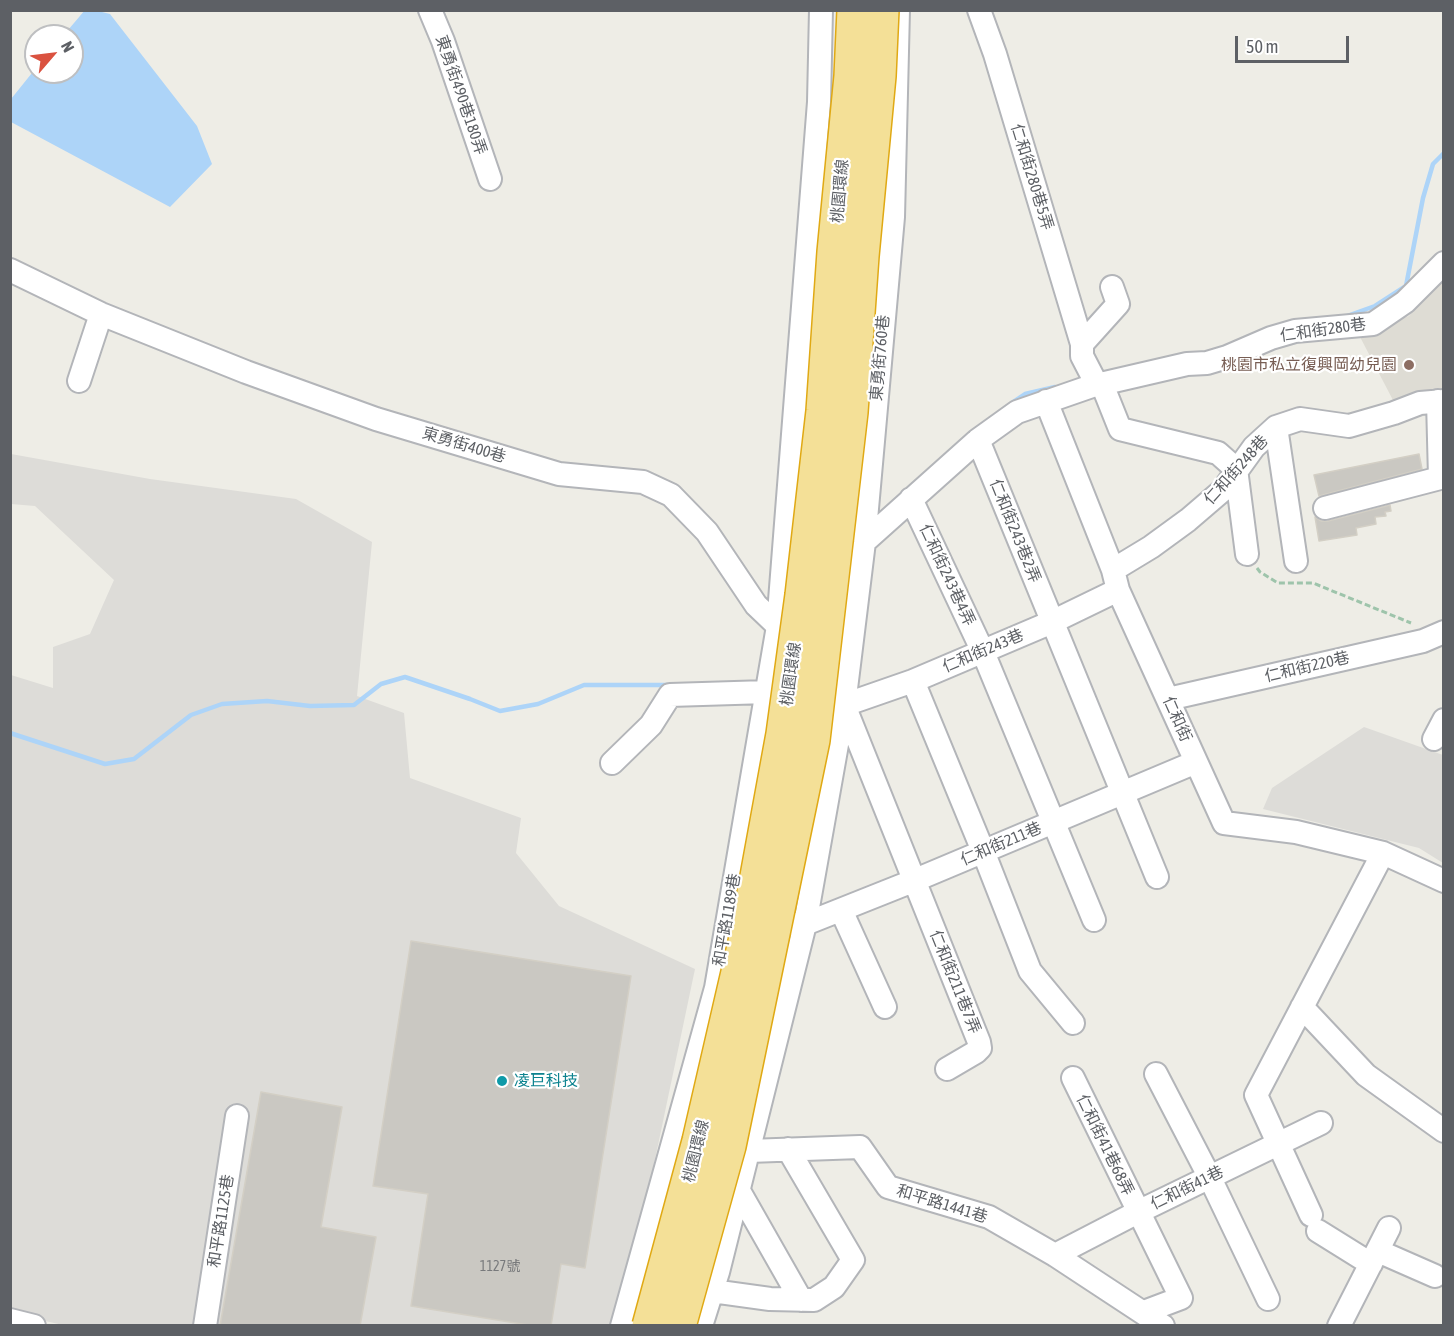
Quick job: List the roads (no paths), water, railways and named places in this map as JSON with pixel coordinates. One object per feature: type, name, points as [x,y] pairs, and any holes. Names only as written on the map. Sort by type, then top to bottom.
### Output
[{"type":"highway","name":"桃園環線","points":[[650,1326],[699,1141],[745,942],[783,734],[824,411],[834,252],[851,76],[854,10]]},
{"type":"highway","name":"桃園環線","points":[[679,1326],[729,1146],[813,740],[851,412],[862,256],[879,76],[882,10]]},
{"type":"street","name":"東勇街490巷180弄","points":[[430,10],[443,41],[490,179]]},
{"type":"street","name":"和平路1189巷","points":[[622,1326],[716,988],[778,626],[819,102],[821,10]]},
{"type":"street","name":"東勇街760巷","points":[[844,705],[864,542],[892,217],[898,10]]},
{"type":"street","name":"仁和街280巷5弄","points":[[979,10],[996,54],[1082,344],[1082,356],[1100,384],[1120,429],[1218,453],[1236,469]]},
{"type":"street","points":[[819,102],[896,105]]},
{"type":"street","name":"仁和街280巷","points":[[864,542],[978,440],[1017,412],[1100,384],[1187,364],[1207,363],[1270,338],[1295,331],[1373,324],[1405,302],[1443,263]]},
{"type":"street","name":"東勇街400巷","points":[[10,270],[101,314],[246,372],[376,418],[560,474],[643,482],[671,495],[707,532],[756,605],[778,626],[844,705]]},
{"type":"street","points":[[1082,344],[1118,304],[1112,287]]},
{"type":"street","points":[[79,381],[101,314]]},
{"type":"street","name":"仁和街","points":[[1046,401],[1116,580],[1224,824],[1296,832],[1383,853],[1443,881]]},
{"type":"street","points":[[1325,508],[1442,478],[1441,401]]},
{"type":"street","name":"仁和街248巷","points":[[1116,580],[1151,547],[1223,490],[1254,447],[1276,427],[1300,419],[1349,426],[1420,403],[1441,401]]},
{"type":"street","points":[[1276,427],[1296,561]]},
{"type":"street","name":"仁和街243巷2弄","points":[[978,440],[1157,877]]},
{"type":"street","points":[[1236,469],[1247,554]]},
{"type":"street","name":"仁和街243巷4弄","points":[[911,499],[982,652],[1094,920]]},
{"type":"street","name":"仁和街243巷","points":[[844,705],[913,681],[1052,622],[1116,580]]},
{"type":"street","name":"仁和街220巷","points":[[1168,699],[1423,641],[1440,633]]},
{"type":"street","points":[[913,681],[1030,971],[1073,1023]]},
{"type":"street","points":[[612,764],[651,725],[670,695],[766,692],[844,705],[805,924],[739,1191],[701,1326]]},
{"type":"street","name":"仁和街211巷7弄","points":[[844,705],[979,1042],[980,1048],[976,1052],[947,1069]]},
{"type":"street","name":"仁和街211巷","points":[[805,924],[1196,762]]},
{"type":"street","points":[[1383,853],[1256,1095],[1314,1223],[1374,1257],[1435,1276]]},
{"type":"street","points":[[841,910],[885,1006]]},
{"type":"street","points":[[727,921],[805,924]]},
{"type":"street","points":[[1302,1007],[1366,1075],[1443,1131]]},
{"type":"street","points":[[1156,1074],[1210,1178],[1268,1299]]},
{"type":"street","name":"仁和街41巷68弄","points":[[1073,1078],[1181,1298],[1144,1312]]},
{"type":"street","name":"和平路1125巷","points":[[205,1326],[237,1116]]},
{"type":"street","name":"仁和街41巷","points":[[1055,1255],[1321,1123]]},
{"type":"street","name":"和平路1441巷","points":[[749,1151],[860,1147],[888,1187],[989,1217],[1055,1255],[1163,1326]]},
{"type":"street","points":[[712,1291],[770,1299],[814,1300],[834,1287],[853,1260],[788,1149]]},
{"type":"street","points":[[739,1191],[801,1300]]},
{"type":"street","points":[[1339,1326],[1389,1228]]},
{"type":"street","points":[[10,1320],[34,1326]]},
{"type":"water","points":[[85,10],[110,14],[197,126],[212,164],[170,207],[11,122],[11,99],[24,83],[84,84],[84,24],[73,24]]},
{"type":"waterway","points":[[1347,316],[1375,306],[1406,286],[1423,198],[1433,164],[1444,153]]},
{"type":"waterway","points":[[1013,402],[1025,394],[1055,387]]},
{"type":"waterway","points":[[10,733],[105,764],[134,759],[191,715],[222,704],[267,701],[310,706],[354,705],[381,684],[405,677],[500,711],[538,704],[584,685],[671,685]]},
{"type":"place","name":"桃園市私立復興岡幼兒園","points":[[1409,365]]},
{"type":"place","name":"凌巨科技","points":[[502,1081]]}]
